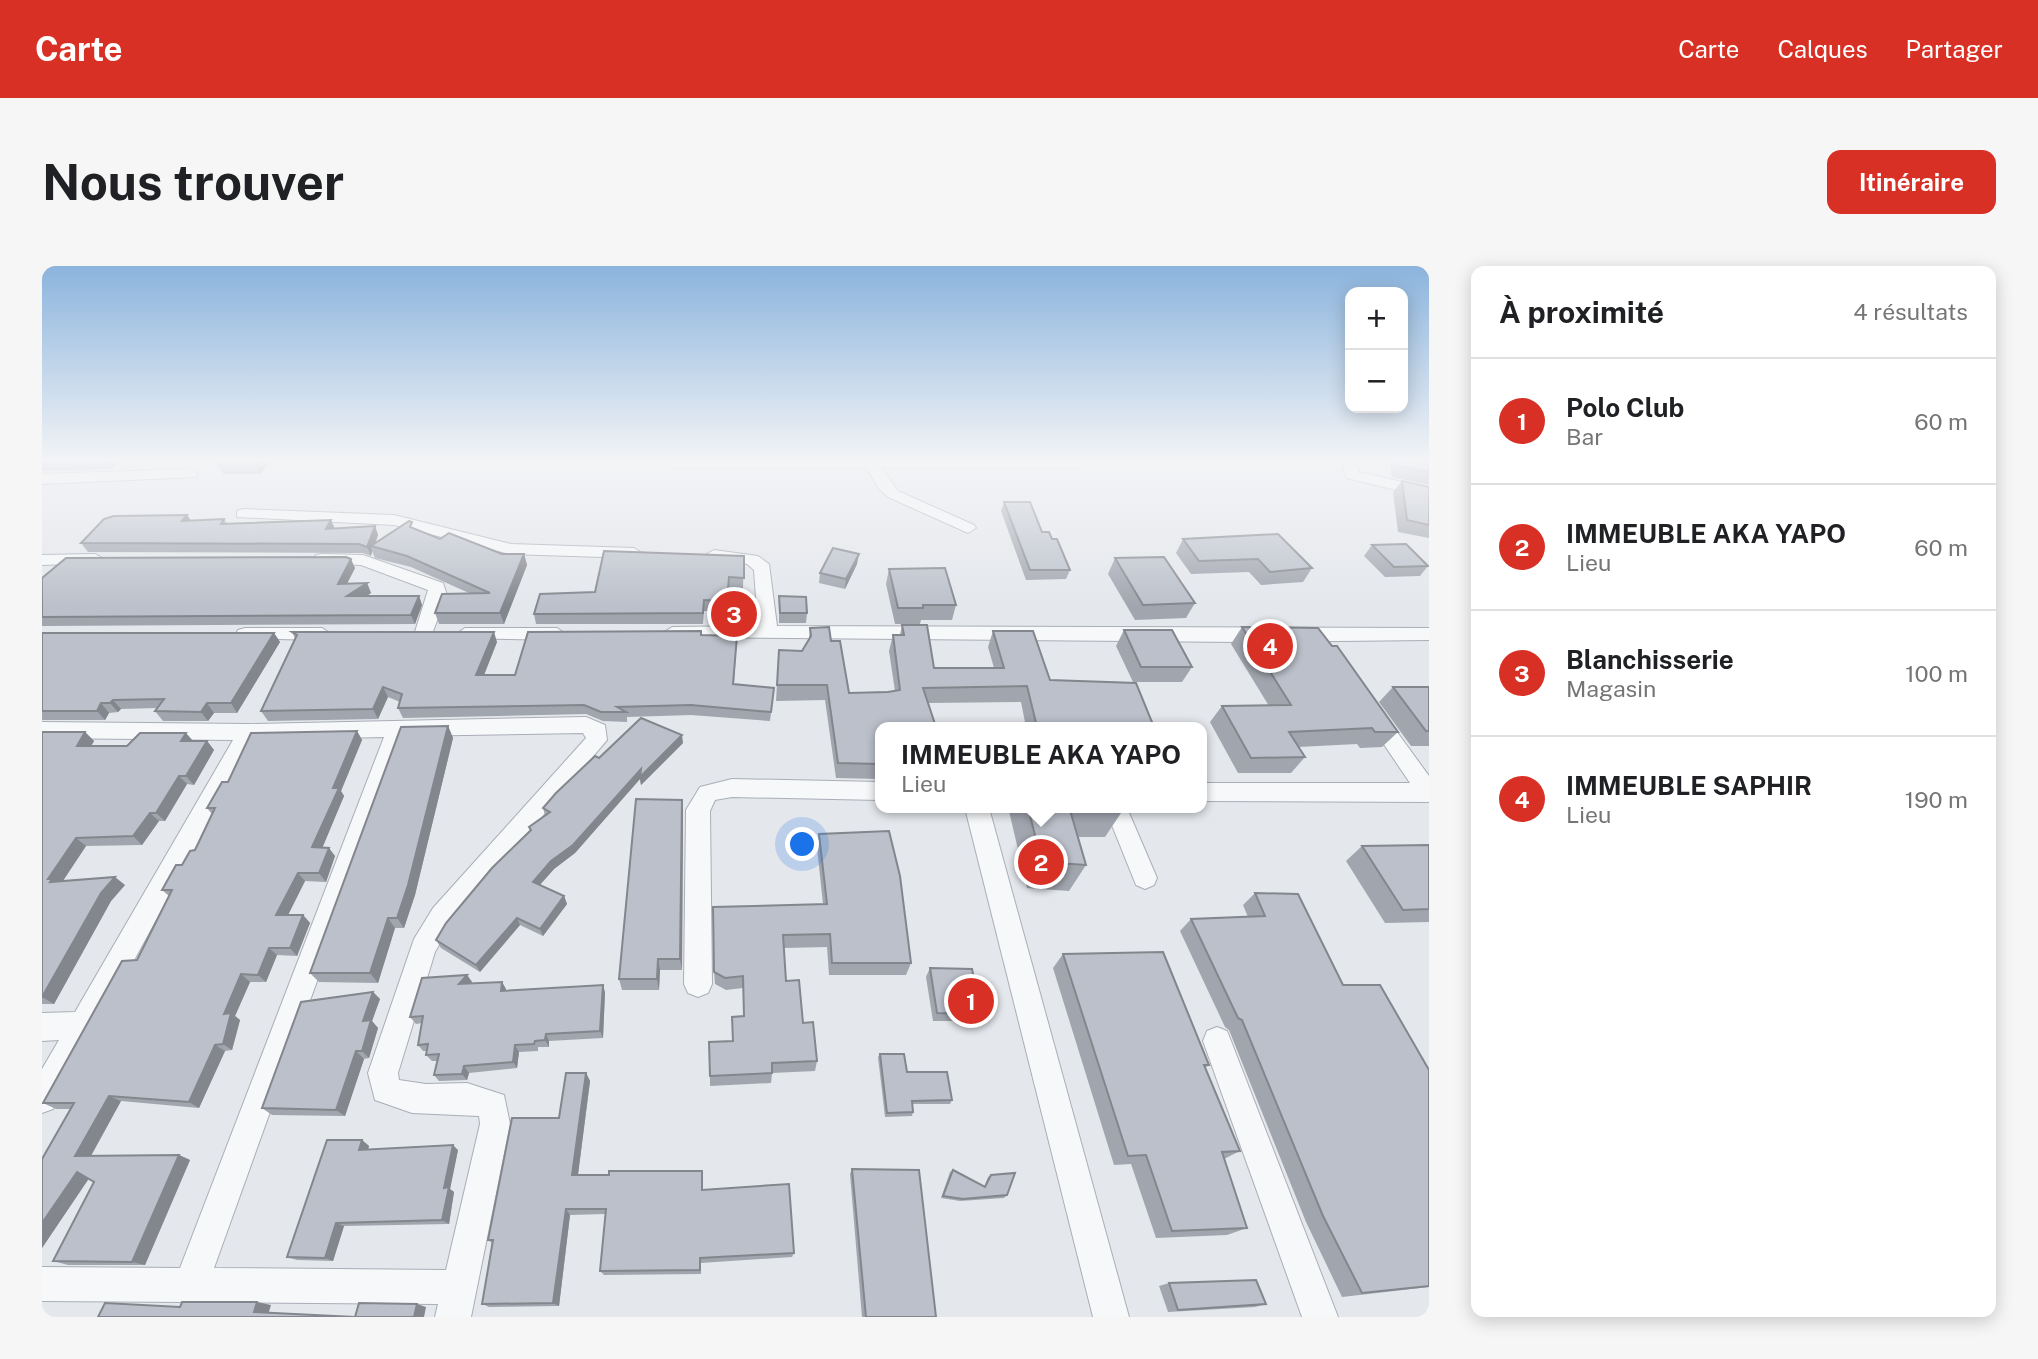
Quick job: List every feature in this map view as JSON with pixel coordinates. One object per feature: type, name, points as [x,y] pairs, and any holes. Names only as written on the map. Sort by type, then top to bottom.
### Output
[{"type":"street","points":[[924,508],[968,528]]},
{"type":"street","points":[[243,514],[347,516],[394,520],[435,528],[510,549],[647,553]]},
{"type":"street","points":[[702,555],[752,560],[763,568],[768,632]]},
{"type":"street","points":[[42,559],[110,559]]},
{"type":"street","points":[[299,559],[363,560],[437,587],[438,596],[416,635],[575,633]]},
{"type":"street","points":[[658,633],[1259,633],[1319,636],[1429,634]]},
{"type":"street","points":[[232,634],[341,635]]},
{"type":"street","points":[[1319,636],[1334,659]]},
{"type":"street","points":[[1366,703],[1429,792]]},
{"type":"street","points":[[42,730],[248,732],[586,725],[597,730],[596,740],[442,916],[423,948],[383,1073],[386,1089],[401,1098],[480,1098],[493,1106],[495,1124],[456,1302],[190,1287],[42,1284]]},
{"type":"street","points":[[190,1287],[397,730]]},
{"type":"street","points":[[42,1098],[248,732]]},
{"type":"street","points":[[698,984],[698,810],[708,793],[732,788],[875,790]]},
{"type":"street","points":[[1207,792],[1429,792]]},
{"type":"street","points":[[978,813],[1111,1317]]},
{"type":"street","points":[[1118,813],[1145,878]]},
{"type":"street","points":[[42,1027],[81,1026]]},
{"type":"street","points":[[1217,1041],[1320,1317]]},
{"type":"building","points":[[1006,508],[1032,508],[1042,532],[1049,532],[1052,539],[1057,539],[1070,570],[1030,570]]},
{"type":"building","points":[[1405,508],[1429,508],[1429,525],[1407,520]]},
{"type":"building","points":[[187,515],[182,521],[224,519],[221,524],[331,520],[326,529],[375,526],[367,547],[359,544],[81,543],[104,519],[114,516]]},
{"type":"building","points":[[409,521],[412,522],[410,527],[440,539],[449,533],[502,554],[524,554],[500,613],[435,613],[442,594],[490,593],[407,556],[371,546]]},
{"type":"building","points":[[1278,534],[1312,568],[1270,572],[1258,559],[1199,561],[1183,539]]},
{"type":"building","points":[[1406,544],[1428,566],[1394,567],[1372,545]]},
{"type":"building","points":[[833,548],[859,554],[846,579],[820,573]]},
{"type":"building","points":[[604,551],[744,556],[744,578],[729,577],[727,601],[704,600],[703,613],[534,614],[540,594],[595,592]]},
{"type":"building","points":[[1164,557],[1195,603],[1143,605],[1115,558]]},
{"type":"building","points":[[66,558],[351,559],[338,584],[367,583],[347,596],[419,596],[411,615],[42,617],[42,578]]},
{"type":"building","points":[[945,568],[956,605],[898,608],[889,569]]},
{"type":"building","points":[[779,596],[806,597],[807,613],[780,613]]},
{"type":"building","points":[[902,625],[927,625],[934,668],[1004,668],[993,631],[1033,631],[1050,680],[1136,683],[1152,722],[1036,722],[1027,686],[923,688],[934,722],[875,722],[875,764],[838,763],[827,685],[777,685],[779,650],[802,651],[811,636],[810,628],[829,627],[831,641],[840,641],[849,693],[888,692],[900,690],[893,635],[904,635]]},
{"type":"building","points":[[1242,627],[1318,628],[1332,646],[1337,646],[1398,732],[1375,732],[1372,728],[1289,732],[1305,757],[1251,758],[1222,706],[1291,705]]},
{"type":"building","points":[[1124,630],[1172,630],[1192,667],[1141,667]]},
{"type":"building","points":[[701,631],[701,635],[737,636],[733,684],[774,688],[771,712],[691,705],[617,707],[626,712],[601,712],[584,705],[398,708],[402,694],[383,687],[373,709],[261,711],[297,635],[292,632],[494,632],[476,675],[515,675],[528,632]]},
{"type":"building","points":[[42,633],[274,633],[231,703],[207,703],[201,712],[155,711],[164,699],[113,700],[110,703],[101,703],[97,711],[42,711]]},
{"type":"building","points":[[1393,687],[1429,687],[1429,731],[1426,731]]},
{"type":"building","points":[[641,718],[682,735],[640,777],[641,769],[573,845],[551,861],[533,882],[564,896],[540,929],[517,918],[476,965],[436,940],[446,923],[492,868],[531,830],[529,827],[550,812],[543,808],[556,793],[595,756],[599,758]]},
{"type":"building","points":[[448,726],[408,885],[397,918],[388,918],[370,973],[310,973],[401,727]]},
{"type":"building","points":[[357,731],[333,788],[339,788],[312,847],[329,848],[319,873],[298,873],[276,915],[303,915],[290,948],[269,948],[258,975],[241,974],[224,1014],[231,1013],[223,1044],[215,1045],[189,1102],[109,1096],[75,1156],[179,1155],[132,1262],[53,1261],[94,1182],[77,1172],[42,1223],[42,1159],[74,1103],[43,1103],[122,961],[137,960],[172,890],[162,890],[176,865],[182,865],[190,851],[195,850],[215,808],[207,808],[222,782],[228,782],[251,733]]},
{"type":"building","points":[[42,732],[85,732],[77,746],[127,746],[140,733],[186,733],[181,741],[207,741],[186,776],[179,776],[156,813],[150,813],[133,836],[76,838],[48,879],[52,879],[50,882],[115,877],[101,893],[42,997]]},
{"type":"building","points":[[636,799],[682,800],[680,959],[658,959],[657,979],[619,979]]},
{"type":"building","points":[[1029,813],[1071,813],[1086,865],[1042,862]]},
{"type":"building","points":[[889,831],[900,876],[911,963],[832,963],[830,934],[783,935],[786,981],[799,980],[803,1023],[813,1022],[817,1061],[772,1063],[772,1073],[710,1076],[709,1042],[733,1041],[732,1017],[744,1016],[743,976],[725,978],[714,972],[713,907],[827,904],[819,834]]},
{"type":"building","points":[[1429,845],[1429,909],[1403,910],[1362,846]]},
{"type":"building","points":[[1255,893],[1298,894],[1343,985],[1380,985],[1429,1070],[1429,1286],[1362,1293],[1323,1216],[1242,1020],[1238,1018],[1191,919],[1265,916]]},
{"type":"building","points":[[1163,952],[1209,1065],[1204,1065],[1240,1151],[1222,1152],[1247,1228],[1172,1231],[1146,1155],[1128,1156],[1063,954]]},
{"type":"building","points":[[930,968],[972,969],[981,1014],[937,1013]]},
{"type":"building","points":[[467,975],[459,984],[502,982],[501,991],[603,985],[600,1031],[546,1034],[545,1040],[535,1041],[534,1044],[515,1045],[513,1062],[464,1066],[462,1074],[434,1075],[439,1054],[426,1055],[428,1044],[418,1045],[423,1016],[410,1017],[422,978]]},
{"type":"building","points":[[373,992],[363,1021],[371,1020],[362,1051],[356,1051],[336,1110],[262,1108],[301,1002]]},
{"type":"building","points":[[880,1054],[904,1054],[907,1072],[947,1072],[952,1100],[912,1101],[913,1112],[887,1113]]},
{"type":"building","points":[[566,1073],[586,1073],[572,1175],[609,1175],[609,1171],[702,1171],[702,1190],[789,1184],[794,1253],[700,1258],[700,1270],[600,1271],[606,1209],[566,1209],[553,1303],[482,1304],[493,1240],[488,1240],[512,1118],[559,1118]]},
{"type":"building","points":[[327,1140],[362,1140],[359,1150],[453,1145],[444,1188],[449,1187],[442,1220],[336,1223],[325,1258],[287,1257]]},
{"type":"building","points":[[852,1169],[919,1170],[936,1317],[866,1317]]},
{"type":"building","points":[[953,1170],[985,1187],[991,1175],[1015,1173],[1007,1195],[963,1199],[943,1196]]},
{"type":"building","points":[[1256,1280],[1266,1304],[1178,1310],[1169,1283]]},
{"type":"building","points":[[182,1302],[257,1302],[254,1312],[355,1317],[98,1317],[105,1303],[180,1307]]},
{"type":"building","points":[[359,1303],[417,1304],[414,1317],[355,1317]]},
{"type":"place","name":"Blanchisserie","points":[[734,614]]},
{"type":"place","name":"IMMEUBLE SAPHIR","points":[[1270,646]]},
{"type":"place","name":"IMMEUBLE AKA YAPO","points":[[1041,862]]},
{"type":"place","name":"Polo Club","points":[[971,1001]]}]
